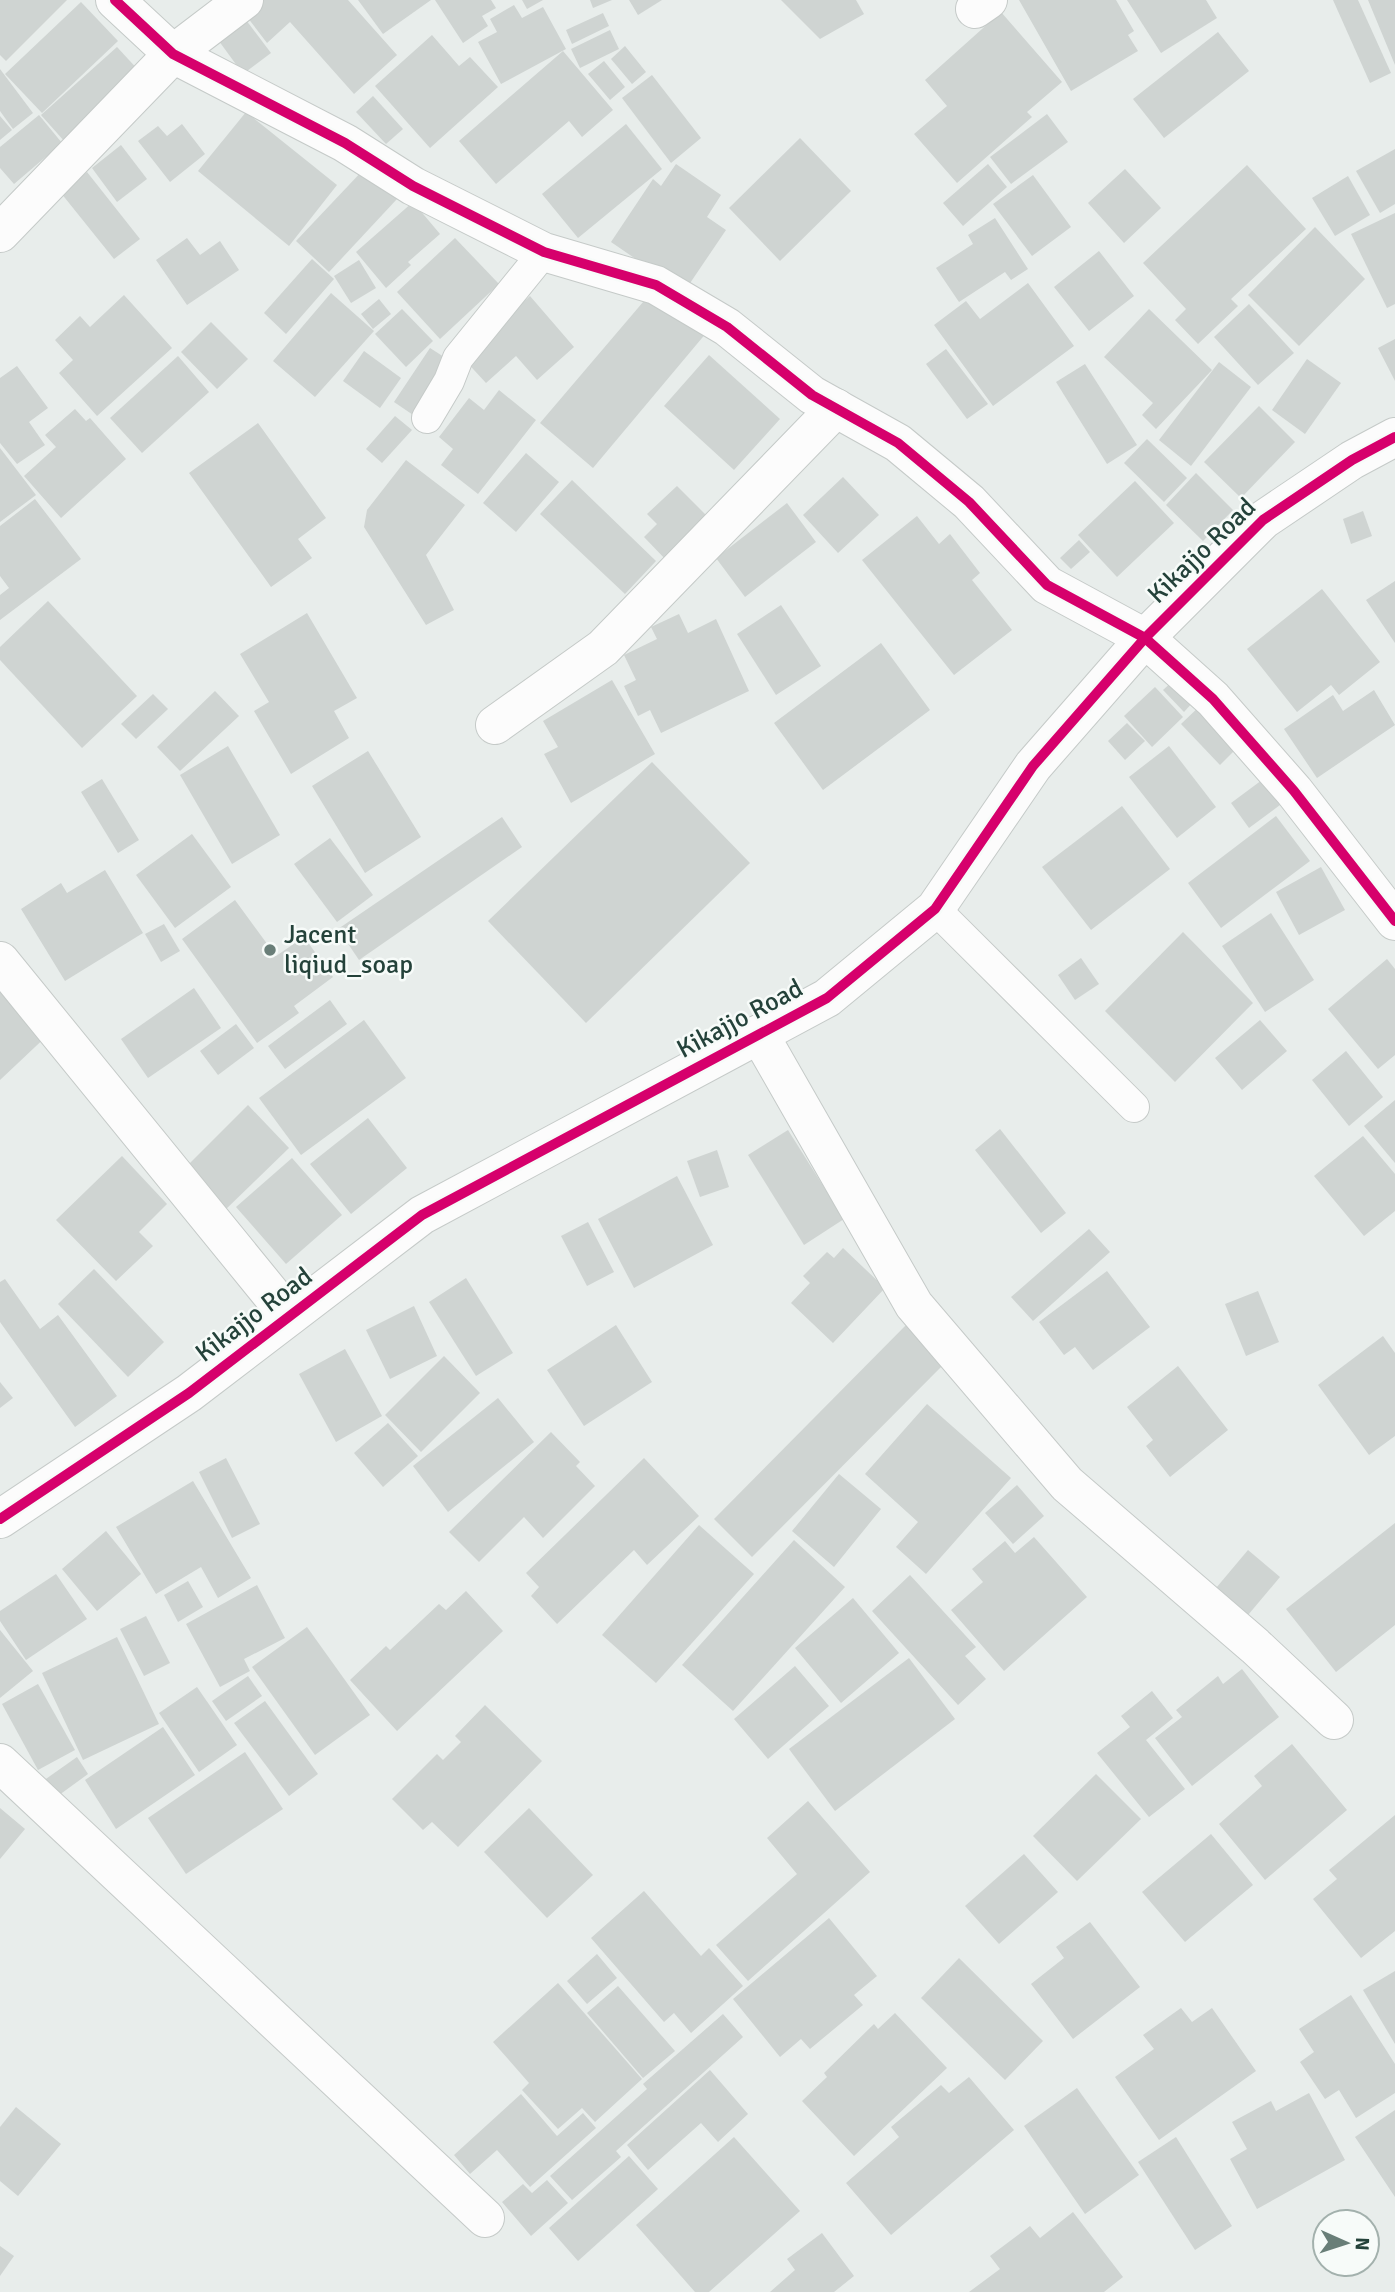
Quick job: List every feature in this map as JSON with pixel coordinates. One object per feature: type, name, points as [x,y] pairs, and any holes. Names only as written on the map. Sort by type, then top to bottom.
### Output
[{"type":"street","points":[[116,0],[173,54],[345,143],[413,186],[544,252],[656,285],[727,327],[812,395],[898,443],[969,502],[1047,585],[1145,638],[1213,699],[1294,791],[1395,921]]},
{"type":"street","points":[[0,233],[173,54],[244,0]]},
{"type":"street","points":[[495,725],[603,648],[836,408]]},
{"type":"street","name":"Kikajjo Road","points":[[0,1519],[189,1392],[422,1215],[827,998],[935,909],[1033,766],[1145,638],[1263,520],[1352,460],[1395,437]]},
{"type":"street","points":[[0,961],[289,1317]]},
{"type":"street","points":[[759,1034],[914,1305],[1067,1484],[1255,1646],[1334,1720]]},
{"type":"street","points":[[0,1763],[485,2218]]},
{"type":"lane","points":[[427,418],[449,382],[458,358],[544,252]]},
{"type":"lane","points":[[935,909],[1134,1107]]},
{"type":"building","points":[[0,0],[67,0],[6,61],[0,55]]},
{"type":"building","points":[[254,0],[348,0],[397,55],[354,94],[290,22],[267,43],[241,9]]},
{"type":"building","points":[[358,0],[431,0],[383,34]]},
{"type":"building","points":[[435,0],[491,0],[496,8],[482,16],[488,26],[463,43]]},
{"type":"building","points":[[522,0],[543,0],[527,9]]},
{"type":"building","points":[[590,0],[612,0],[593,8]]},
{"type":"building","points":[[629,0],[662,0],[638,15]]},
{"type":"building","points":[[781,0],[856,0],[864,14],[820,39]]},
{"type":"building","points":[[1019,0],[1116,0],[1134,31],[1128,35],[1138,51],[1071,91]]},
{"type":"building","points":[[1127,0],[1206,0],[1217,18],[1161,53]]},
{"type":"building","points":[[1333,0],[1358,0],[1391,73],[1370,83]]},
{"type":"building","points":[[1368,0],[1395,0],[1395,65]]},
{"type":"building","points":[[81,2],[118,41],[42,113],[5,74]]},
{"type":"building","points":[[514,5],[522,18],[543,7],[566,49],[501,84],[478,42],[497,32],[490,19]]},
{"type":"building","points":[[1001,12],[1062,82],[1027,112],[1032,117],[957,183],[914,134],[947,106],[925,80]]},
{"type":"building","points":[[603,13],[609,26],[572,44],[566,30]]},
{"type":"building","points":[[243,16],[271,53],[243,74],[216,37]]},
{"type":"building","points":[[610,30],[619,49],[580,68],[571,49]]},
{"type":"building","points":[[1218,32],[1249,71],[1164,138],[1133,99]]},
{"type":"building","points":[[432,35],[459,66],[470,57],[498,87],[430,148],[375,86]]},
{"type":"building","points":[[625,46],[646,72],[632,84],[611,59]]},
{"type":"building","points":[[117,47],[141,73],[65,142],[41,115]]},
{"type":"building","points":[[563,51],[613,110],[582,137],[569,121],[496,184],[459,141]]},
{"type":"building","points":[[604,61],[625,87],[610,100],[588,74]]},
{"type":"building","points":[[0,69],[33,113],[13,129],[0,111]]},
{"type":"building","points":[[652,75],[701,138],[671,163],[622,98]]},
{"type":"building","points":[[373,96],[403,129],[386,144],[356,112]]},
{"type":"building","points":[[246,112],[337,185],[289,246],[198,171]]},
{"type":"building","points":[[1047,114],[1068,142],[1011,184],[990,157]]},
{"type":"building","points":[[39,115],[62,143],[14,184],[0,168],[0,147]]},
{"type":"building","points":[[0,116],[12,130],[0,140]]},
{"type":"building","points":[[182,124],[205,154],[170,182],[138,141],[158,126],[167,136]]},
{"type":"building","points":[[626,124],[662,169],[578,238],[542,194]]},
{"type":"building","points":[[800,138],[851,191],[780,261],[729,208]]},
{"type":"building","points":[[121,145],[147,179],[117,202],[92,168]]},
{"type":"building","points":[[1395,149],[1395,204],[1380,213],[1356,171]]},
{"type":"building","points":[[676,164],[721,195],[707,217],[726,230],[684,292],[611,242],[653,179],[661,186]]},
{"type":"building","points":[[988,164],[1007,187],[963,226],[943,203]]},
{"type":"building","points":[[1247,165],[1306,229],[1231,299],[1238,306],[1198,344],[1175,320],[1186,309],[1143,263]]},
{"type":"building","points":[[365,168],[397,199],[329,272],[296,241]]},
{"type":"building","points":[[1125,169],[1161,208],[1124,243],[1088,203]]},
{"type":"building","points":[[87,172],[140,239],[114,259],[61,193]]},
{"type":"building","points":[[1033,175],[1071,227],[1032,256],[993,204]]},
{"type":"building","points":[[1348,176],[1370,215],[1335,236],[1312,198]]},
{"type":"building","points":[[413,202],[440,234],[408,262],[411,265],[386,288],[356,252]]},
{"type":"building","points":[[1395,213],[1395,304],[1387,308],[1351,234]]},
{"type":"building","points":[[995,218],[1028,269],[1011,280],[1005,272],[959,302],[936,268],[973,244],[968,235]]},
{"type":"building","points":[[1315,227],[1365,279],[1299,346],[1248,295]]},
{"type":"building","points":[[187,238],[200,255],[220,241],[239,270],[187,305],[156,260]]},
{"type":"building","points":[[455,238],[499,284],[440,339],[397,292]]},
{"type":"building","points":[[1099,251],[1134,296],[1089,331],[1054,287]]},
{"type":"building","points":[[312,259],[334,279],[286,334],[264,313]]},
{"type":"building","points":[[359,260],[376,288],[351,303],[334,276]]},
{"type":"building","points":[[1028,283],[1074,346],[993,406],[934,325],[966,301],[980,319]]},
{"type":"building","points":[[655,288],[707,332],[593,468],[540,423]]},
{"type":"building","points":[[331,293],[374,331],[315,397],[273,361]]},
{"type":"building","points":[[124,295],[172,348],[97,416],[59,373],[73,360],[55,340],[80,316],[90,327]]},
{"type":"building","points":[[530,296],[574,347],[537,380],[516,356],[486,383],[462,357]]},
{"type":"building","points":[[379,299],[391,314],[373,329],[361,314]]},
{"type":"building","points":[[1249,304],[1294,353],[1258,385],[1214,337]]},
{"type":"building","points":[[402,309],[433,341],[406,367],[375,334]]},
{"type":"building","points":[[1149,309],[1212,370],[1156,429],[1142,415],[1153,403],[1104,357]]},
{"type":"building","points":[[211,322],[248,359],[217,389],[181,352]]},
{"type":"building","points":[[1395,339],[1395,381],[1378,348]]},
{"type":"building","points":[[430,348],[455,364],[419,419],[394,402]]},
{"type":"building","points":[[946,349],[988,404],[967,419],[926,364]]},
{"type":"building","points":[[364,351],[401,378],[380,408],[343,381]]},
{"type":"building","points":[[709,355],[780,419],[734,470],[664,406]]},
{"type":"building","points":[[178,356],[209,392],[142,453],[110,418]]},
{"type":"building","points":[[1307,359],[1341,383],[1305,434],[1272,410]]},
{"type":"building","points":[[1219,362],[1251,387],[1191,466],[1159,440]]},
{"type":"building","points":[[1085,364],[1137,445],[1107,464],[1056,382]]},
{"type":"building","points":[[17,366],[48,408],[29,422],[45,445],[17,464],[0,443],[0,378]]},
{"type":"building","points":[[499,390],[536,420],[478,494],[441,465],[453,449],[439,437],[469,398],[484,410]]},
{"type":"building","points":[[1259,406],[1295,442],[1241,498],[1204,462]]},
{"type":"building","points":[[75,409],[86,421],[90,418],[126,459],[61,518],[24,476],[56,447],[45,435]]},
{"type":"building","points":[[395,416],[412,430],[382,463],[366,449]]},
{"type":"building","points":[[258,423],[326,518],[298,539],[312,558],[271,587],[189,473]]},
{"type":"building","points":[[1147,439],[1187,478],[1164,502],[1124,463]]},
{"type":"building","points":[[0,448],[36,495],[0,522]]},
{"type":"building","points":[[526,453],[559,482],[516,532],[483,503]]},
{"type":"building","points":[[406,460],[465,505],[426,555],[454,610],[426,625],[364,527],[367,510]]},
{"type":"building","points":[[1196,473],[1233,510],[1203,541],[1166,505]]},
{"type":"building","points":[[843,477],[879,515],[838,553],[803,515]]},
{"type":"building","points":[[572,480],[656,561],[625,594],[540,514]]},
{"type":"building","points":[[1135,481],[1174,523],[1117,577],[1078,535]]},
{"type":"building","points":[[677,486],[712,521],[669,563],[644,537],[657,524],[647,514]]},
{"type":"building","points":[[35,499],[81,559],[0,620],[0,595],[9,588],[0,576],[0,526]]},
{"type":"building","points":[[787,503],[816,542],[745,597],[716,558]]},
{"type":"building","points":[[1363,511],[1372,536],[1351,544],[1343,519]]},
{"type":"building","points":[[917,516],[939,544],[950,534],[980,573],[972,580],[1012,630],[954,675],[862,560]]},
{"type":"building","points":[[1079,540],[1090,552],[1071,569],[1060,558]]},
{"type":"building","points":[[1395,581],[1395,643],[1366,600]]},
{"type":"building","points":[[1322,589],[1380,662],[1339,695],[1331,685],[1297,712],[1247,649]]},
{"type":"building","points":[[48,601],[137,696],[82,748],[0,660],[0,647]]},
{"type":"building","points":[[781,605],[821,666],[776,695],[737,634]]},
{"type":"building","points":[[307,613],[357,698],[334,711],[349,738],[291,774],[254,711],[269,702],[240,654]]},
{"type":"building","points":[[679,614],[688,633],[716,619],[749,691],[661,733],[650,710],[638,716],[624,686],[636,680],[624,655],[657,639],[651,627]]},
{"type":"building","points":[[881,643],[930,710],[823,790],[774,723]]},
{"type":"building","points":[[612,680],[655,754],[571,803],[544,754],[558,747],[543,721]]},
{"type":"building","points":[[1174,680],[1194,701],[1184,712],[1163,690]]},
{"type":"building","points":[[1155,687],[1183,717],[1152,747],[1124,716]]},
{"type":"building","points":[[1374,690],[1395,725],[1317,778],[1284,729],[1333,695],[1343,711]]},
{"type":"building","points":[[215,691],[239,716],[180,771],[157,747]]},
{"type":"building","points":[[153,694],[168,709],[136,739],[121,724]]},
{"type":"building","points":[[1202,704],[1240,745],[1220,765],[1181,724]]},
{"type":"building","points":[[1127,723],[1145,741],[1125,760],[1108,741]]},
{"type":"building","points":[[228,746],[280,835],[232,864],[180,775]]},
{"type":"building","points":[[1169,746],[1216,807],[1177,838],[1129,777]]},
{"type":"building","points":[[368,751],[421,837],[365,873],[312,786]]},
{"type":"building","points":[[652,762],[750,863],[586,1023],[488,921]]},
{"type":"building","points":[[102,779],[139,840],[118,853],[81,792]]},
{"type":"building","points":[[1262,780],[1280,805],[1249,828],[1231,803]]},
{"type":"building","points":[[1122,806],[1170,869],[1091,930],[1042,867]]},
{"type":"building","points":[[1276,816],[1310,861],[1221,928],[1188,883]]},
{"type":"building","points":[[502,817],[522,847],[359,960],[338,929]]},
{"type":"building","points":[[192,834],[231,887],[175,928],[136,875]]},
{"type":"building","points":[[330,838],[373,895],[337,922],[294,864]]},
{"type":"building","points":[[1321,867],[1345,910],[1299,935],[1276,892]]},
{"type":"building","points":[[105,870],[143,933],[65,981],[21,909],[61,883],[67,893]]},
{"type":"building","points":[[235,900],[276,956],[304,937],[333,977],[294,1006],[299,1013],[257,1043],[182,939]]},
{"type":"building","points":[[1271,913],[1314,980],[1265,1012],[1222,946]]},
{"type":"building","points":[[164,924],[180,951],[161,962],[145,934]]},
{"type":"building","points":[[1183,932],[1253,1003],[1175,1082],[1105,1011]]},
{"type":"building","points":[[1081,958],[1099,984],[1075,1000],[1058,975]]},
{"type":"building","points":[[1387,959],[1395,969],[1395,1055],[1378,1069],[1328,1009]]},
{"type":"building","points":[[0,982],[52,1031],[0,1080]]},
{"type":"building","points":[[194,988],[221,1028],[148,1078],[121,1039]]},
{"type":"building","points":[[330,1000],[347,1024],[285,1069],[268,1046]]},
{"type":"building","points":[[364,1020],[406,1078],[301,1155],[259,1098]]},
{"type":"building","points":[[1260,1020],[1287,1051],[1242,1090],[1215,1058]]},
{"type":"building","points":[[236,1024],[254,1048],[218,1075],[200,1051]]},
{"type":"building","points":[[1346,1051],[1383,1097],[1349,1126],[1312,1080]]},
{"type":"building","points":[[1395,1100],[1395,1163],[1364,1126]]},
{"type":"building","points":[[248,1105],[289,1148],[223,1212],[183,1170]]},
{"type":"building","points":[[368,1118],[407,1168],[351,1214],[310,1164]]},
{"type":"building","points":[[1000,1129],[1066,1213],[1041,1233],[975,1150]]},
{"type":"building","points":[[788,1130],[844,1219],[804,1245],[748,1155]]},
{"type":"building","points":[[1363,1136],[1395,1174],[1395,1211],[1364,1236],[1314,1176]]},
{"type":"building","points":[[717,1150],[729,1187],[700,1197],[687,1161]]},
{"type":"building","points":[[122,1156],[167,1204],[139,1232],[153,1246],[116,1281],[56,1220]]},
{"type":"building","points":[[292,1158],[342,1215],[286,1264],[236,1207]]},
{"type":"building","points":[[677,1176],[713,1245],[634,1288],[598,1219]]},
{"type":"building","points":[[588,1222],[614,1272],[587,1286],[561,1236]]},
{"type":"building","points":[[1089,1229],[1110,1252],[1033,1321],[1011,1297]]},
{"type":"building","points":[[843,1248],[885,1288],[833,1343],[791,1303],[810,1283],[803,1276],[827,1252],[834,1258]]},
{"type":"building","points":[[94,1269],[164,1342],[128,1377],[58,1304]]},
{"type":"building","points":[[1107,1271],[1150,1327],[1093,1370],[1075,1347],[1064,1355],[1039,1322]]},
{"type":"building","points":[[466,1278],[513,1353],[476,1376],[429,1302]]},
{"type":"building","points":[[5,1279],[40,1329],[58,1315],[117,1396],[75,1427],[0,1322],[0,1282]]},
{"type":"building","points":[[1258,1291],[1279,1342],[1246,1356],[1225,1304]]},
{"type":"building","points":[[414,1306],[437,1356],[390,1379],[366,1330]]},
{"type":"building","points":[[910,1321],[948,1360],[752,1557],[714,1519]]},
{"type":"building","points":[[616,1325],[652,1382],[584,1426],[547,1370]]},
{"type":"building","points":[[1383,1336],[1395,1353],[1395,1436],[1369,1455],[1318,1385]]},
{"type":"building","points":[[345,1349],[382,1416],[336,1442],[299,1374]]},
{"type":"building","points":[[444,1356],[480,1393],[421,1452],[385,1415]]},
{"type":"building","points":[[1178,1366],[1228,1430],[1170,1477],[1146,1446],[1153,1440],[1127,1407]]},
{"type":"building","points":[[0,1382],[13,1398],[0,1408]]},
{"type":"building","points":[[498,1398],[534,1442],[448,1512],[413,1466]]},
{"type":"building","points":[[927,1404],[1011,1478],[926,1574],[896,1547],[918,1522],[865,1474]]},
{"type":"building","points":[[388,1423],[418,1456],[383,1487],[354,1453]]},
{"type":"building","points":[[551,1432],[580,1462],[576,1466],[595,1486],[543,1538],[524,1517],[479,1562],[449,1532]]},
{"type":"building","points":[[226,1458],[260,1524],[232,1538],[199,1472]]},
{"type":"building","points":[[644,1458],[699,1516],[647,1565],[634,1550],[557,1624],[531,1596],[539,1587],[526,1573]]},
{"type":"building","points":[[839,1474],[881,1509],[834,1567],[792,1531]]},
{"type":"building","points":[[193,1481],[251,1578],[218,1598],[201,1567],[156,1594],[116,1527]]},
{"type":"building","points":[[1017,1485],[1044,1516],[1013,1544],[985,1513]]},
{"type":"building","points":[[1395,1523],[1395,1625],[1336,1672],[1286,1609]]},
{"type":"building","points":[[699,1525],[754,1574],[656,1683],[602,1635]]},
{"type":"building","points":[[106,1531],[141,1574],[97,1611],[62,1569]]},
{"type":"building","points":[[1034,1537],[1087,1597],[1004,1671],[951,1610],[983,1582],[972,1569],[1005,1541],[1015,1553]]},
{"type":"building","points":[[794,1540],[845,1587],[733,1711],[682,1665]]},
{"type":"building","points":[[1248,1550],[1280,1577],[1243,1621],[1211,1594]]},
{"type":"building","points":[[56,1574],[87,1619],[26,1660],[0,1621],[0,1611]]},
{"type":"building","points":[[910,1575],[976,1647],[965,1656],[986,1679],[958,1705],[872,1611]]},
{"type":"building","points":[[188,1581],[203,1607],[178,1622],[164,1595]]},
{"type":"building","points":[[257,1585],[285,1638],[244,1659],[250,1671],[220,1687],[186,1624]]},
{"type":"building","points":[[466,1591],[503,1631],[397,1731],[350,1680],[386,1646],[390,1650],[439,1604],[446,1610]]},
{"type":"building","points":[[853,1598],[899,1653],[841,1703],[795,1648]]},
{"type":"building","points":[[146,1616],[170,1663],[144,1676],[120,1629]]},
{"type":"building","points":[[307,1627],[370,1715],[315,1755],[252,1667]]},
{"type":"building","points":[[0,1630],[33,1671],[0,1698]]},
{"type":"building","points":[[117,1637],[159,1724],[83,1760],[42,1673]]},
{"type":"building","points":[[909,1658],[955,1719],[835,1811],[789,1749]]},
{"type":"building","points":[[795,1666],[829,1706],[768,1759],[734,1719]]},
{"type":"building","points":[[1242,1669],[1279,1717],[1192,1786],[1155,1738],[1182,1717],[1176,1710],[1218,1676],[1223,1684]]},
{"type":"building","points":[[248,1676],[262,1696],[226,1721],[212,1701]]},
{"type":"building","points":[[38,1684],[75,1750],[38,1770],[2,1704]]},
{"type":"building","points":[[197,1687],[237,1745],[199,1772],[159,1713]]},
{"type":"building","points":[[1152,1691],[1173,1718],[1146,1740],[1185,1789],[1149,1817],[1097,1753],[1130,1727],[1121,1716]]},
{"type":"building","points":[[265,1701],[318,1774],[289,1796],[234,1723]]},
{"type":"building","points":[[485,1705],[542,1761],[458,1847],[432,1822],[423,1830],[392,1799],[437,1754],[443,1760],[461,1742],[455,1736]]},
{"type":"building","points":[[163,1727],[195,1775],[116,1829],[85,1780]]},
{"type":"building","points":[[1292,1744],[1347,1810],[1265,1880],[1219,1824],[1262,1786],[1254,1776]]},
{"type":"building","points":[[245,1752],[283,1809],[186,1874],[148,1818]]},
{"type":"building","points":[[77,1757],[88,1774],[55,1798],[43,1781]]},
{"type":"building","points":[[1096,1774],[1141,1819],[1077,1881],[1033,1836]]},
{"type":"building","points":[[808,1801],[870,1872],[748,1981],[716,1945],[797,1874],[767,1838]]},
{"type":"building","points":[[0,1808],[25,1829],[0,1859]]},
{"type":"building","points":[[529,1808],[593,1875],[547,1918],[484,1852]]},
{"type":"building","points":[[1395,1815],[1395,1931],[1361,1958],[1313,1899],[1337,1879],[1329,1870]]},
{"type":"building","points":[[1211,1834],[1253,1885],[1185,1942],[1142,1892]]},
{"type":"building","points":[[1024,1854],[1058,1892],[999,1944],[965,1906]]},
{"type":"building","points":[[644,1891],[701,1956],[709,1948],[743,1986],[691,2033],[674,2013],[664,2022],[591,1938]]},
{"type":"building","points":[[829,1918],[877,1976],[854,1995],[863,2005],[810,2049],[801,2039],[780,2057],[733,1999]]},
{"type":"building","points":[[1090,1922],[1140,1987],[1073,2039],[1031,1984],[1064,1958],[1056,1947]]},
{"type":"building","points":[[597,1954],[617,1978],[587,2004],[567,1981]]},
{"type":"building","points":[[959,1958],[1043,2041],[1005,2080],[921,1998]]},
{"type":"building","points":[[1395,1971],[1395,2044],[1363,1990]]},
{"type":"building","points":[[558,1983],[642,2079],[595,2122],[582,2108],[558,2129],[522,2090],[529,2083],[493,2042]]},
{"type":"building","points":[[618,1986],[675,2051],[643,2078],[587,2013]]},
{"type":"building","points":[[1351,1995],[1395,2064],[1395,2093],[1356,2118],[1339,2090],[1325,2099],[1300,2062],[1314,2052],[1299,2029]]},
{"type":"building","points":[[1181,2008],[1192,2022],[1212,2008],[1256,2071],[1159,2140],[1115,2077],[1154,2049],[1143,2035]]},
{"type":"building","points":[[895,2013],[947,2068],[854,2156],[802,2101],[827,2077],[824,2073],[874,2024],[878,2029]]},
{"type":"building","points":[[723,2014],[743,2037],[616,2151],[621,2157],[572,2200],[550,2176],[647,2089],[643,2084]]},
{"type":"building","points":[[710,2070],[748,2114],[718,2142],[701,2123],[648,2170],[627,2145]]},
{"type":"building","points":[[969,2077],[1014,2130],[891,2235],[846,2183],[899,2137],[891,2127],[941,2085],[949,2093]]},
{"type":"building","points":[[1077,2088],[1139,2175],[1085,2214],[1024,2126]]},
{"type":"building","points":[[1309,2093],[1345,2160],[1257,2209],[1230,2159],[1247,2149],[1232,2122],[1271,2101],[1276,2111]]},
{"type":"building","points":[[521,2094],[557,2136],[583,2113],[596,2128],[530,2187],[497,2150],[470,2174],[454,2155]]},
{"type":"building","points":[[16,2107],[61,2144],[18,2196],[0,2181],[0,2127]]},
{"type":"building","points":[[1395,2110],[1395,2197],[1355,2137]]},
{"type":"building","points":[[734,2137],[800,2211],[709,2292],[695,2292],[636,2225]]},
{"type":"building","points":[[1176,2137],[1232,2226],[1195,2250],[1138,2162]]},
{"type":"building","points":[[629,2156],[658,2189],[578,2261],[549,2228]]},
{"type":"building","points":[[547,2180],[568,2203],[531,2236],[502,2202],[523,2184],[532,2193]]},
{"type":"building","points":[[1073,2212],[1123,2277],[1104,2292],[969,2292],[1000,2269],[990,2256],[1030,2226],[1040,2238]]},
{"type":"building","points":[[822,2233],[854,2276],[834,2292],[770,2292],[795,2270],[787,2259]]},
{"type":"building","points":[[0,2246],[14,2256],[0,2276]]},
{"type":"cycle path","points":[[115,0],[173,54],[345,143],[413,186],[544,252],[656,285],[727,327],[812,395],[898,443],[969,502],[1047,585],[1145,638],[1213,699],[1294,791],[1395,921]]},
{"type":"cycle path","points":[[0,1519],[189,1393],[422,1215],[827,998],[935,909],[1033,766],[1145,638],[1263,520],[1352,460],[1395,437]]},
{"type":"place","name":"Jacent liqiud_soap","points":[[270,950]]}]
